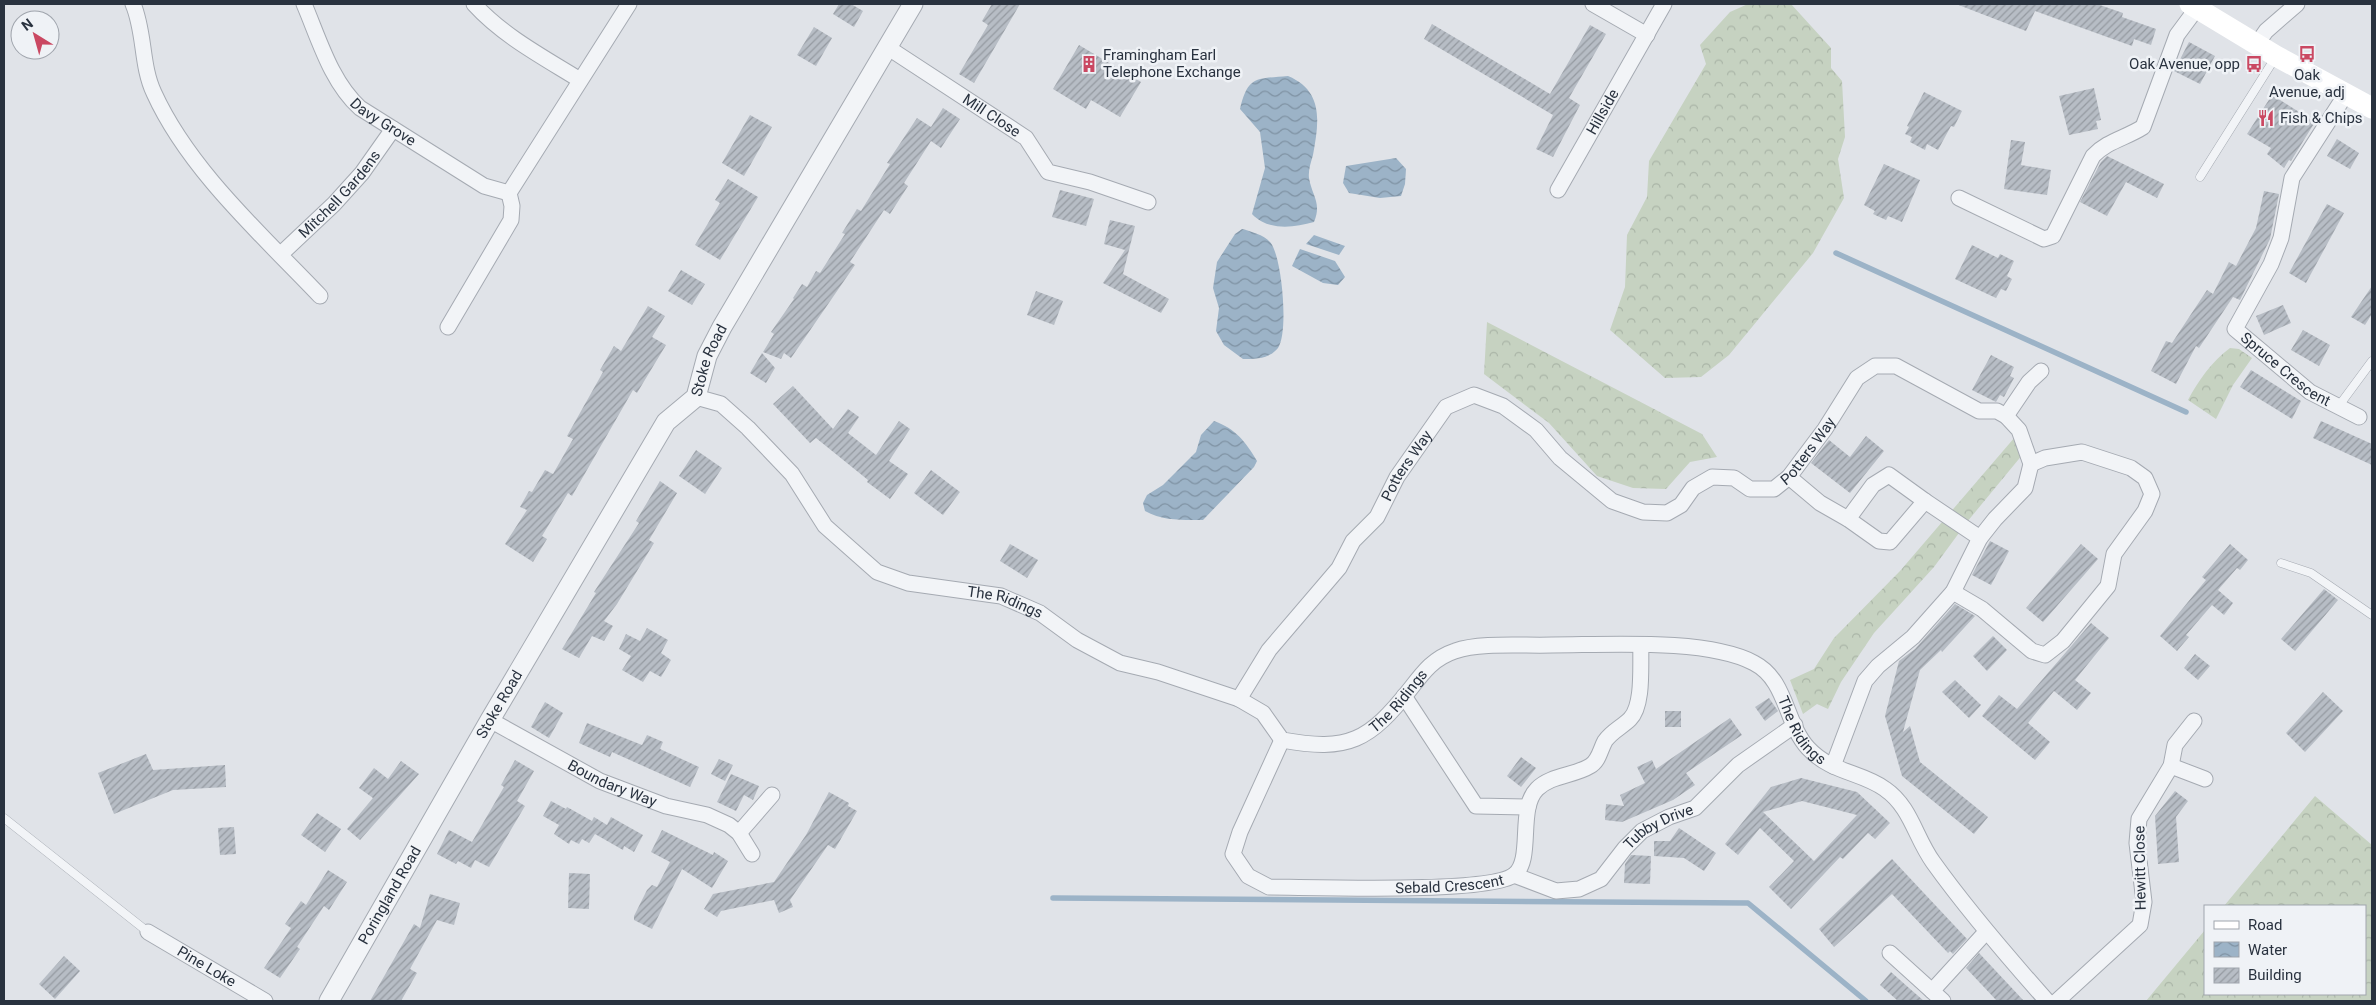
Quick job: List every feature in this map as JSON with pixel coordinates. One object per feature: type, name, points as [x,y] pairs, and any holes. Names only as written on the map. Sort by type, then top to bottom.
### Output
[{"type":"main road","points":[[2194,6],[2276,56],[2372,108]]},
{"type":"street","name":"Davy Grove","points":[[304,4],[340,86],[360,108],[484,186],[509,192]]},
{"type":"street","points":[[474,4],[485,16],[518,42],[580,80]]},
{"type":"street","points":[[448,327],[510,220],[512,206],[509,192],[628,4]]},
{"type":"street","name":"Stoke Road","points":[[450,788],[666,422],[696,397],[707,356],[722,327],[914,4]]},
{"type":"street","points":[[1593,4],[1647,35]]},
{"type":"street","name":"Hillside","points":[[1558,190],[1664,4]]},
{"type":"street","points":[[2257,44],[2266,31],[2297,4]]},
{"type":"street","points":[[138,5],[153,91],[178,136],[217,185],[320,296]]},
{"type":"street","points":[[1960,198],[2044,239],[2053,236],[2093,156],[2103,146],[2143,127],[2177,35],[2194,6]]},
{"type":"street","name":"Mill Close","points":[[887,47],[1026,138],[1048,172],[1090,182],[1148,202]]},
{"type":"street","name":"Spruce Crescent","points":[[2346,94],[2292,178],[2278,246],[2271,264],[2235,329],[2310,392],[2359,417]]},
{"type":"street","name":"Mitchell Gardens","points":[[281,254],[307,231],[351,186],[392,128]]},
{"type":"street","name":"Potters Way","points":[[1239,699],[1269,650],[1339,568],[1353,541],[1377,517],[1397,477],[1446,407],[1474,395],[1504,406],[1536,430],[1560,458],[1612,501],[1644,512],[1667,512],[1681,505],[1693,488],[1712,477],[1734,478],[1750,489],[1774,489],[1790,477],[1825,429],[1858,378],[1875,366],[1896,366],[1979,410],[1997,411],[2006,416]]},
{"type":"street","points":[[1832,766],[1844,741],[1865,681],[1878,666],[1913,637],[1953,592],[1980,538],[1995,519],[2025,488],[2031,464],[2019,430],[2006,416],[2029,382],[2041,371]]},
{"type":"street","name":"The Ridings","points":[[696,397],[721,404],[748,428],[792,474],[825,526],[877,572],[908,583],[1001,596],[1040,612],[1077,640],[1120,663],[1158,672],[1239,699],[1263,713],[1282,740],[1312,746],[1347,743],[1376,728],[1430,664],[1456,650],[1496,646],[1677,646],[1732,653],[1757,664],[1777,685],[1806,747],[1832,766],[1885,788],[1908,813],[1931,859],[1986,932],[2047,1001]]},
{"type":"street","points":[[1953,592],[1982,609],[2032,651],[2045,654],[2063,641],[2108,586],[2114,554],[2145,511],[2152,494],[2145,478],[2131,468],[2082,452],[2045,458],[2031,464]]},
{"type":"street","points":[[1848,519],[1873,485],[1889,475],[1980,538]]},
{"type":"street","points":[[1790,477],[1820,503],[1848,519],[1879,541],[1890,542],[1925,501]]},
{"type":"street","name":"Sebald Crescent","points":[[1282,740],[1240,832],[1233,854],[1248,876],[1269,886],[1453,887],[1495,881],[1514,875],[1522,863],[1528,807],[1537,789],[1559,777],[1590,766],[1601,754],[1604,742],[1614,731],[1632,718],[1639,704],[1641,645]]},
{"type":"street","points":[[1404,696],[1476,806],[1528,807]]},
{"type":"street","name":"Boundary Way","points":[[490,720],[600,780],[666,806],[707,815],[729,825],[739,833],[752,854]]},
{"type":"street","name":"Hewitt Close","points":[[2057,1001],[2140,925],[2144,902],[2137,843],[2139,819],[2171,766],[2175,745],[2194,721]]},
{"type":"street","name":"Tubby Drive","points":[[1514,875],[1556,891],[1579,889],[1601,879],[1625,848],[1642,831],[1669,817],[1695,808],[1738,765],[1768,742],[1795,725]]},
{"type":"street","points":[[2171,766],[2205,779]]},
{"type":"street","name":"Poringland Road","points":[[329,1001],[450,788]]},
{"type":"street","points":[[739,833],[772,795]]},
{"type":"street","name":"Pine Loke","points":[[148,932],[265,1001]]},
{"type":"street","points":[[1890,954],[1937,996],[1986,932]]},
{"type":"lane","points":[[2200,176],[2276,56]]},
{"type":"lane","points":[[2338,407],[2372,361]]},
{"type":"lane","points":[[2281,564],[2311,573],[2372,615]]},
{"type":"lane","points":[[4,818],[148,932]]},
{"type":"green space","points":[[1748,4],[1791,4],[1831,48],[1831,68],[1842,81],[1845,137],[1838,159],[1844,198],[1813,253],[1729,355],[1701,377],[1665,378],[1610,330],[1625,287],[1627,235],[1647,197],[1649,161],[1706,64],[1700,45],[1730,12]]},
{"type":"green space","points":[[1487,322],[1702,434],[1717,457],[1690,462],[1666,489],[1633,488],[1597,476],[1549,423],[1484,374]]},
{"type":"green space","points":[[2230,348],[2239,349],[2252,358],[2233,385],[2216,419],[2188,400],[2206,372]]},
{"type":"green space","points":[[2015,437],[2023,454],[1967,522],[1934,567],[1874,633],[1841,682],[1828,709],[1817,704],[1803,714],[1790,680],[1814,669],[1834,638],[1900,571]]},
{"type":"green space","points":[[2315,796],[2372,845],[2372,1001],[2146,1001],[2204,931],[2204,995],[2366,995],[2366,905],[2225,905]]},
{"type":"water","points":[[1288,76],[1300,82],[1308,90],[1316,109],[1317,131],[1309,175],[1317,210],[1314,222],[1298,226],[1281,227],[1265,223],[1252,214],[1265,168],[1260,132],[1240,109],[1247,90],[1255,81]]},
{"type":"water","points":[[1396,158],[1406,169],[1405,184],[1401,196],[1380,198],[1349,193],[1343,183],[1346,166]]},
{"type":"water","points":[[1242,229],[1261,235],[1270,242],[1278,262],[1283,294],[1283,327],[1278,348],[1266,356],[1243,359],[1224,345],[1216,331],[1219,308],[1213,288],[1217,262],[1235,234]]},
{"type":"water","points":[[1314,235],[1345,246],[1339,255],[1306,244]]},
{"type":"water","points":[[1300,249],[1335,261],[1345,277],[1338,285],[1323,283],[1292,266]]},
{"type":"water","points":[[1214,421],[1234,432],[1244,442],[1257,461],[1254,467],[1203,520],[1180,520],[1159,517],[1145,511],[1143,503],[1147,495],[1163,485],[1196,452],[1201,435]]},
{"type":"building","points":[[839,4],[851,4],[863,11],[854,27],[833,14]]},
{"type":"building","points":[[992,4],[1020,4],[974,83],[959,74],[988,25],[982,21]]},
{"type":"building","points":[[1956,4],[2097,4],[2123,13],[2122,17],[2156,29],[2151,45],[2134,39],[2132,46],[2035,11],[2026,31]]},
{"type":"building","points":[[1432,24],[1550,94],[1590,25],[1606,34],[1569,98],[1580,105],[1553,157],[1536,149],[1553,115],[1424,39]]},
{"type":"building","points":[[814,27],[832,38],[816,66],[797,55]]},
{"type":"building","points":[[2189,42],[2215,56],[2200,84],[2174,71]]},
{"type":"building","name":"Framingham Earl Telephone Exchange","points":[[1079,45],[1141,82],[1120,117],[1091,100],[1086,109],[1053,89]]},
{"type":"building","points":[[2094,88],[2101,120],[2096,121],[2098,129],[2069,135],[2059,96]]},
{"type":"building","points":[[1924,92],[1962,111],[1954,127],[1951,126],[1938,150],[1927,144],[1925,150],[1910,142],[1912,137],[1905,134]]},
{"type":"building","points":[[2272,95],[2315,122],[2291,161],[2289,160],[2284,168],[2267,154],[2271,148],[2247,134]]},
{"type":"building","points":[[943,108],[960,119],[941,148],[931,141],[904,183],[908,186],[890,214],[884,210],[850,262],[855,265],[791,358],[784,353],[781,359],[763,352],[774,334],[771,332],[802,284],[807,287],[816,271],[820,273],[845,234],[842,233],[857,209],[861,211],[890,164],[887,163],[917,118],[931,127]]},
{"type":"building","points":[[750,115],[772,127],[744,176],[722,163]]},
{"type":"building","points":[[2337,139],[2359,153],[2350,169],[2327,156]]},
{"type":"building","points":[[2011,140],[2025,142],[2021,165],[2051,170],[2047,195],[2004,189]]},
{"type":"building","points":[[2107,156],[2164,184],[2157,198],[2126,182],[2107,216],[2080,202],[2101,162]]},
{"type":"building","points":[[1884,164],[1920,180],[1902,222],[1888,216],[1886,220],[1873,214],[1875,211],[1864,205]]},
{"type":"building","points":[[728,179],[758,197],[720,260],[695,245],[720,203],[715,200]]},
{"type":"building","points":[[1060,190],[1094,199],[1086,226],[1052,217]]},
{"type":"building","points":[[2264,191],[2279,194],[2270,239],[2240,300],[2233,297],[2199,348],[2196,346],[2176,384],[2151,371],[2166,341],[2172,343],[2207,290],[2213,294],[2229,262],[2236,266],[2256,228]]},
{"type":"building","points":[[2327,204],[2344,213],[2306,283],[2289,273]]},
{"type":"building","points":[[1110,220],[1135,226],[1123,274],[1169,299],[1161,313],[1103,283],[1125,250],[1104,244]]},
{"type":"building","points":[[1972,245],[1998,258],[2000,254],[2014,261],[2007,276],[2012,279],[2006,291],[2001,289],[1996,298],[1955,279]]},
{"type":"building","points":[[681,270],[705,284],[692,305],[668,291]]},
{"type":"building","points":[[2372,286],[2372,314],[2365,325],[2351,317]]},
{"type":"building","points":[[1036,291],[1063,301],[1054,325],[1027,315]]},
{"type":"building","points":[[2283,305],[2291,323],[2264,335],[2256,316]]},
{"type":"building","points":[[648,306],[665,316],[652,337],[666,345],[637,393],[633,390],[572,496],[568,493],[542,536],[547,539],[533,562],[505,544],[527,510],[520,507],[529,491],[532,492],[545,470],[553,474],[573,439],[567,436],[603,372],[600,370],[614,346],[621,351]]},
{"type":"building","points":[[2303,330],[2330,345],[2319,366],[2291,350]]},
{"type":"building","points":[[762,353],[775,368],[766,383],[750,373]]},
{"type":"building","points":[[1991,355],[2014,367],[2010,376],[2014,378],[2004,397],[2000,395],[1996,402],[1972,390]]},
{"type":"building","points":[[2251,370],[2301,401],[2292,419],[2240,387]]},
{"type":"building","points":[[793,386],[833,429],[848,409],[859,417],[848,433],[876,455],[899,421],[910,429],[889,461],[908,474],[890,499],[867,482],[868,480],[816,438],[810,443],[773,404]]},
{"type":"building","points":[[2321,421],[2372,444],[2372,465],[2313,438]]},
{"type":"building","points":[[1866,436],[1884,451],[1850,493],[1811,463],[1829,440],[1850,457]]},
{"type":"building","points":[[696,450],[722,468],[705,494],[679,476]]},
{"type":"building","points":[[931,470],[960,492],[943,515],[914,493]]},
{"type":"building","points":[[660,481],[677,493],[649,540],[654,543],[617,604],[604,621],[613,626],[604,641],[592,636],[579,658],[562,649],[596,593],[594,592],[639,523],[636,521]]},
{"type":"building","points":[[1990,541],[2009,551],[1991,585],[1972,575]]},
{"type":"building","points":[[1010,544],[1038,560],[1027,578],[1000,561]]},
{"type":"building","points":[[2081,544],[2098,559],[2043,622],[2026,608]]},
{"type":"building","points":[[2230,544],[2248,560],[2240,570],[2237,568],[2218,590],[2233,603],[2224,615],[2212,605],[2186,635],[2189,637],[2177,651],[2160,636],[2206,580],[2202,577]]},
{"type":"building","points":[[2324,589],[2338,600],[2295,651],[2281,639]]},
{"type":"building","points":[[1955,604],[1975,616],[1942,652],[1941,650],[1920,670],[1903,732],[1910,726],[1920,762],[1988,817],[1974,834],[1902,776],[1885,716],[1899,661],[1915,649]]},
{"type":"building","points":[[2091,623],[2109,638],[2075,680],[2091,693],[2077,710],[2054,691],[2028,723],[2050,742],[2035,760],[1982,716],[1999,695],[2017,709]]},
{"type":"building","points":[[647,628],[668,640],[661,653],[671,660],[661,677],[650,671],[643,682],[622,670],[631,656],[619,649],[626,634],[640,641]]},
{"type":"building","points":[[1993,636],[2007,650],[1987,671],[1973,656]]},
{"type":"building","points":[[2195,654],[2210,666],[2198,680],[2184,668]]},
{"type":"building","points":[[1955,680],[1981,705],[1969,718],[1942,692]]},
{"type":"building","points":[[2323,692],[2343,711],[2305,752],[2286,733]]},
{"type":"building","points":[[1769,698],[1778,711],[1765,721],[1755,707]]},
{"type":"building","points":[[545,702],[563,713],[549,738],[531,727]]},
{"type":"building","points":[[1665,711],[1681,711],[1681,727],[1665,727]]},
{"type":"building","points":[[1730,718],[1742,735],[1686,773],[1695,785],[1673,800],[1622,822],[1605,820],[1606,804],[1624,806],[1620,795],[1645,783],[1637,767],[1652,760],[1656,769]]},
{"type":"building","points":[[587,723],[642,745],[647,735],[663,742],[660,749],[699,767],[690,787],[612,752],[610,757],[579,743]]},
{"type":"building","points":[[146,754],[153,770],[225,765],[226,787],[173,790],[114,814],[98,773]]},
{"type":"building","points":[[1521,757],[1536,768],[1521,787],[1507,776]]},
{"type":"building","points":[[719,759],[733,765],[725,781],[711,774]]},
{"type":"building","points":[[515,760],[534,771],[517,801],[525,806],[489,867],[475,860],[471,868],[458,861],[456,864],[437,854],[449,830],[472,842],[504,787],[501,785]]},
{"type":"building","points":[[401,761],[419,774],[360,840],[347,829],[373,798],[359,788],[374,768],[388,779]]},
{"type":"building","points":[[731,774],[759,786],[753,800],[744,795],[736,811],[717,802]]},
{"type":"building","points":[[1801,778],[1857,792],[1890,823],[1875,839],[1868,833],[1843,859],[1840,857],[1791,909],[1769,887],[1794,861],[1760,828],[1738,855],[1725,844],[1771,787]],"holes":[[[1802,801],[1857,815],[1814,861],[1763,812]]]},
{"type":"building","points":[[2175,791],[2188,801],[2176,817],[2179,862],[2158,864],[2155,816]]},
{"type":"building","points":[[829,792],[849,803],[848,806],[857,811],[835,849],[828,845],[790,900],[793,907],[779,913],[774,900],[721,911],[717,917],[704,909],[713,894],[774,882],[806,835]]},
{"type":"building","points":[[551,801],[566,809],[567,807],[592,821],[594,817],[607,825],[611,817],[643,835],[634,852],[624,846],[623,850],[595,834],[589,843],[582,839],[579,844],[571,840],[569,844],[554,834],[559,825],[543,816]]},
{"type":"building","points":[[317,813],[341,829],[325,852],[301,835]]},
{"type":"building","points":[[234,827],[236,854],[220,855],[218,828]]},
{"type":"building","points":[[1679,828],[1716,853],[1704,871],[1684,858],[1654,856],[1654,841],[1670,841]]},
{"type":"building","points":[[662,830],[713,855],[714,852],[728,861],[712,888],[682,869],[652,929],[634,920],[634,916],[647,890],[652,885],[657,887],[670,862],[651,852]]},
{"type":"building","points":[[1631,855],[1651,856],[1650,884],[1624,883],[1625,864]]},
{"type":"building","points":[[1892,859],[1967,939],[1953,954],[1950,951],[1948,953],[1892,894],[1834,947],[1819,929]]},
{"type":"building","points":[[328,870],[347,882],[329,910],[324,906],[297,947],[300,949],[280,978],[264,968],[291,928],[285,924],[301,901],[306,905]]},
{"type":"building","points":[[569,873],[590,874],[589,909],[568,908]]},
{"type":"building","points":[[430,894],[460,903],[454,925],[437,920],[410,969],[417,973],[401,1001],[370,1001],[414,924],[420,928]]},
{"type":"building","points":[[1979,953],[2024,1001],[1997,1001],[1966,968]]},
{"type":"building","points":[[64,956],[80,971],[55,999],[39,984]]},
{"type":"building","points":[[1891,972],[1924,1001],[1898,1001],[1880,985]]},
{"type":"waterway","points":[[1836,253],[2186,412]]},
{"type":"waterway","points":[[1053,898],[1748,903],[1866,1001]]},
{"type":"place","name":"Oak Avenue, adj","points":[[2307,54]]},
{"type":"place","name":"Framingham Earl Telephone Exchange","points":[[1089,64]]},
{"type":"place","name":"Oak Avenue, opp","points":[[2254,64]]},
{"type":"place","name":"Fish & Chips","points":[[2266,118]]}]
